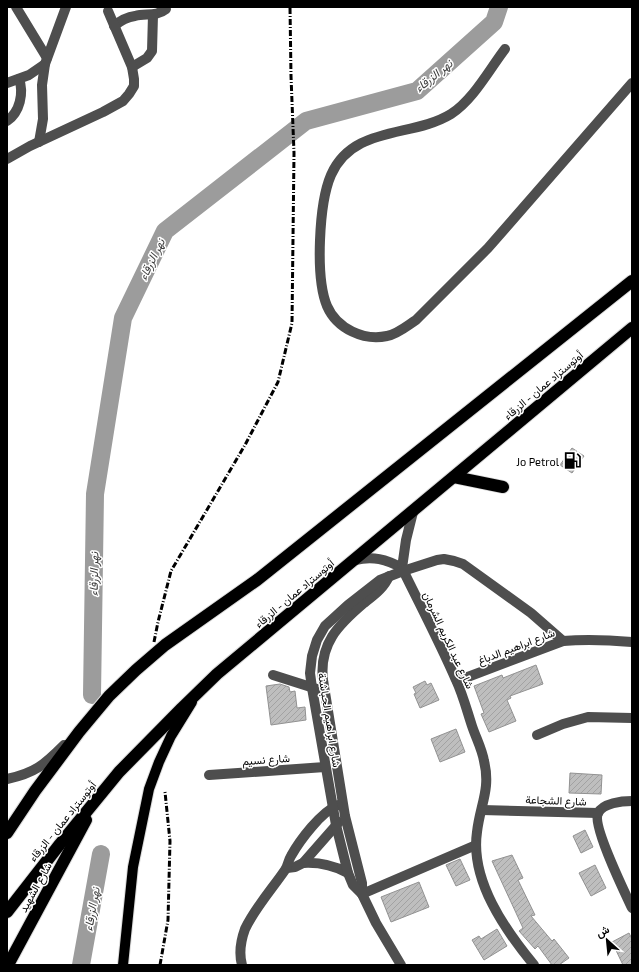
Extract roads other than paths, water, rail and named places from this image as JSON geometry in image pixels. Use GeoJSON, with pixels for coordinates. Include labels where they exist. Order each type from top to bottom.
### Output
{"type":"FeatureCollection","features":[{"type":"Feature","properties":{"kind":"highway"},"geometry":{"type":"LineString","coordinates":[[7,833],[35,791],[79,732],[109,696],[164,645],[257,580],[538,357],[632,280]]}},
{"type":"Feature","properties":{"kind":"highway","name":"أوتوستراد عمان - الزرقاء"},"geometry":{"type":"LineString","coordinates":[[7,912],[119,772],[217,674],[632,328]]}},
{"type":"Feature","properties":{"kind":"highway"},"geometry":{"type":"LineString","coordinates":[[454,477],[502,488]]}},
{"type":"Feature","properties":{"kind":"highway","name":"شارع الشهيد"},"geometry":{"type":"LineString","coordinates":[[8,965],[96,800]]}},
{"type":"Feature","properties":{"kind":"main road"},"geometry":{"type":"LineString","coordinates":[[123,965],[133,867],[149,789],[171,736],[197,693]]}},
{"type":"Feature","properties":{"kind":"street"},"geometry":{"type":"LineString","coordinates":[[16,7],[46,61]]}},
{"type":"Feature","properties":{"kind":"street"},"geometry":{"type":"LineString","coordinates":[[39,142],[43,119],[42,85],[46,61],[66,7]]}},
{"type":"Feature","properties":{"kind":"street"},"geometry":{"type":"LineString","coordinates":[[114,26],[121,21],[135,16],[153,15],[166,9]]}},
{"type":"Feature","properties":{"kind":"street"},"geometry":{"type":"LineString","coordinates":[[7,160],[39,142],[103,112],[130,94],[134,86],[132,67],[108,11]]}},
{"type":"Feature","properties":{"kind":"street"},"geometry":{"type":"LineString","coordinates":[[132,67],[147,58],[152,51],[153,15]]}},
{"type":"Feature","properties":{"kind":"street"},"geometry":{"type":"LineString","coordinates":[[505,49],[468,100],[460,108],[440,119],[368,139],[354,148],[342,159],[332,173],[326,188],[321,223],[321,262],[324,297],[331,312],[342,325],[356,334],[372,337],[388,336],[403,329],[416,320],[488,248],[632,83]]}},
{"type":"Feature","properties":{"kind":"street"},"geometry":{"type":"LineString","coordinates":[[7,83],[36,71],[46,61]]}},
{"type":"Feature","properties":{"kind":"street"},"geometry":{"type":"LineString","coordinates":[[7,121],[13,115],[20,99],[21,89],[19,79]]}},
{"type":"Feature","properties":{"kind":"street"},"geometry":{"type":"LineString","coordinates":[[355,560],[369,557],[384,559],[402,570],[406,540],[413,512]]}},
{"type":"Feature","properties":{"kind":"street","name":"شارع ابراهيم الحباشنة"},"geometry":{"type":"LineString","coordinates":[[401,965],[376,923],[362,894],[353,885],[348,873],[332,807],[310,673],[312,656],[317,640],[325,626],[376,582],[402,570],[444,559],[463,564],[531,613],[563,641]]}},
{"type":"Feature","properties":{"kind":"street","name":"شارع عبد الكريم الشرمان"},"geometry":{"type":"LineString","coordinates":[[402,570],[457,681],[484,760],[488,778],[482,810],[478,821],[476,845],[477,862],[480,873],[495,908],[510,934],[534,965]]}},
{"type":"Feature","properties":{"kind":"street","name":"شارع ابراهيم الحباشنة"},"geometry":{"type":"LineString","coordinates":[[362,894],[362,883],[345,816],[324,690],[322,661],[328,642],[333,634],[344,622],[383,588],[389,576]]}},
{"type":"Feature","properties":{"kind":"street","name":"شارع ابراهيم الدباغ"},"geometry":{"type":"LineString","coordinates":[[457,681],[563,641],[580,639],[632,642]]}},
{"type":"Feature","properties":{"kind":"street"},"geometry":{"type":"LineString","coordinates":[[273,675],[312,688],[324,690]]}},
{"type":"Feature","properties":{"kind":"street"},"geometry":{"type":"LineString","coordinates":[[537,735],[563,724],[588,717],[632,718]]}},
{"type":"Feature","properties":{"kind":"street"},"geometry":{"type":"LineString","coordinates":[[7,779],[21,776],[44,764],[79,732]]}},
{"type":"Feature","properties":{"kind":"street","name":"شارع نسيم"},"geometry":{"type":"LineString","coordinates":[[209,775],[325,767]]}},
{"type":"Feature","properties":{"kind":"street"},"geometry":{"type":"LineString","coordinates":[[598,813],[607,805],[632,801]]}},
{"type":"Feature","properties":{"kind":"street"},"geometry":{"type":"LineString","coordinates":[[242,965],[241,945],[245,930],[253,916],[287,868],[291,856],[318,819],[332,807],[343,802]]}},
{"type":"Feature","properties":{"kind":"street","name":"شارع الشجاعة"},"geometry":{"type":"LineString","coordinates":[[482,810],[598,813],[596,818],[597,825],[608,855],[632,908]]}},
{"type":"Feature","properties":{"kind":"street"},"geometry":{"type":"LineString","coordinates":[[303,863],[345,816]]}},
{"type":"Feature","properties":{"kind":"street"},"geometry":{"type":"LineString","coordinates":[[362,894],[476,845]]}},
{"type":"Feature","properties":{"kind":"street"},"geometry":{"type":"LineString","coordinates":[[287,868],[312,862],[326,864],[348,873]]}},
{"type":"Feature","properties":{"kind":"waterway","name":"نهر الزرقاء"},"geometry":{"type":"LineString","coordinates":[[92,695],[95,494],[123,318],[165,231],[306,121],[417,91],[494,22],[499,7]]}},
{"type":"Feature","properties":{"kind":"waterway","name":"نهر الزرقاء"},"geometry":{"type":"LineString","coordinates":[[81,965],[101,854]]}},
{"type":"Feature","properties":{"kind":"railway"},"geometry":{"type":"LineString","coordinates":[[154,642],[171,571],[245,445],[278,382],[292,323],[294,153],[290,7]]}},
{"type":"Feature","properties":{"kind":"railway"},"geometry":{"type":"LineString","coordinates":[[160,965],[168,920],[170,841],[165,792]]}},
{"type":"Feature","properties":{"kind":"place","name":"Jo Petrol"},"geometry":{"type":"Point","coordinates":[572,461]}}]}
